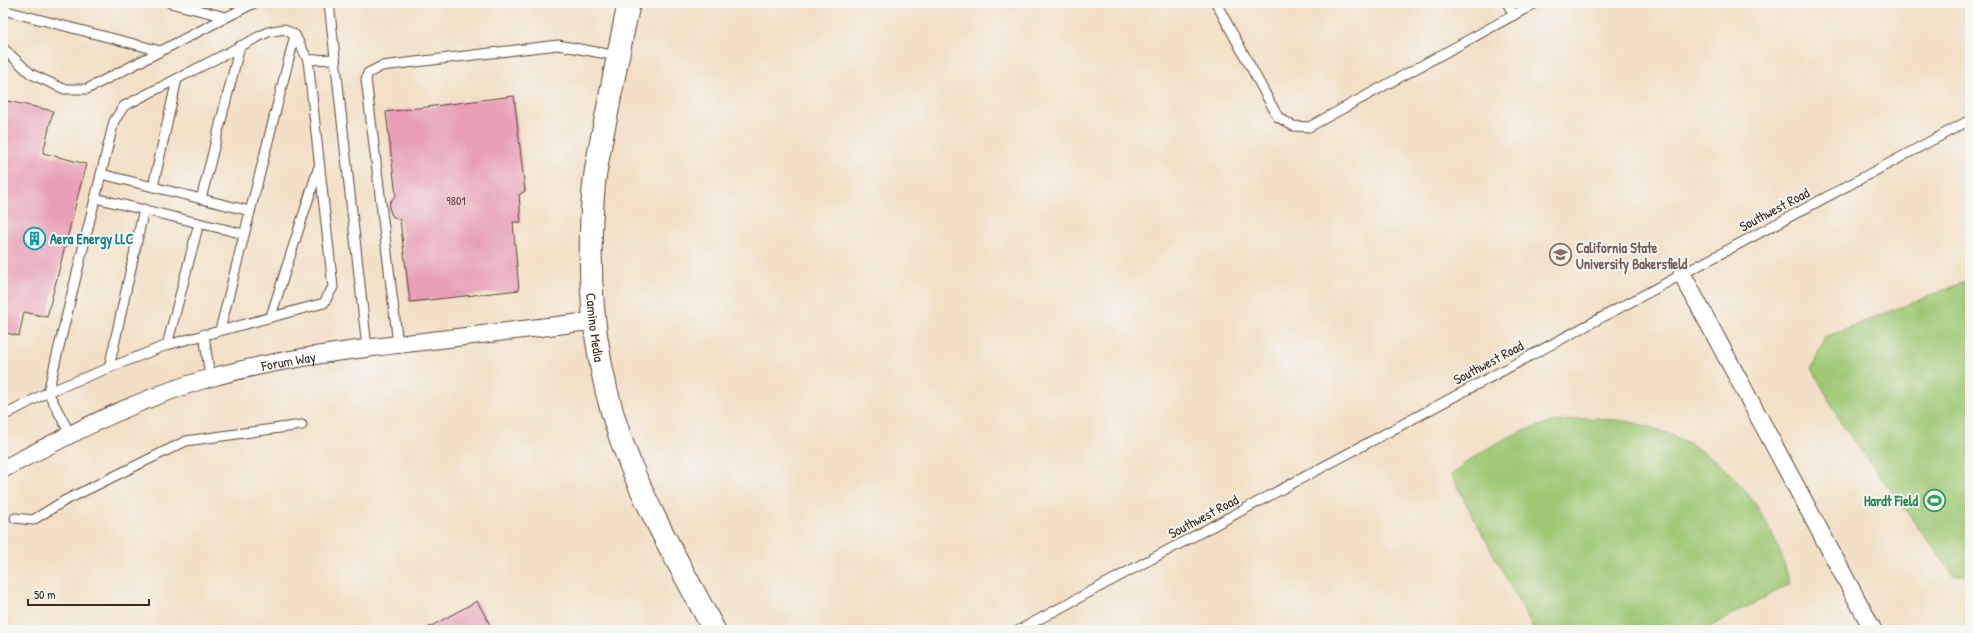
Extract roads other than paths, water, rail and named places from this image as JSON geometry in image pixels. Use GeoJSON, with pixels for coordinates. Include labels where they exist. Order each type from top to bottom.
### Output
{"type":"FeatureCollection","features":[{"type":"Feature","properties":{"kind":"street","name":"Camino Media"},"geometry":{"type":"LineString","coordinates":[[629,3],[594,183],[590,232],[590,271],[594,321],[602,370],[614,417],[630,464],[646,500],[714,630]]}},
{"type":"Feature","properties":{"kind":"street"},"geometry":{"type":"LineString","coordinates":[[1682,274],[1873,630]]}},
{"type":"Feature","properties":{"kind":"street","name":"Forum Way"},"geometry":{"type":"LineString","coordinates":[[3,469],[70,434],[152,398],[210,378],[260,365],[301,357],[367,348],[594,321]]}},
{"type":"Feature","properties":{"kind":"lane"},"geometry":{"type":"LineString","coordinates":[[170,3],[226,17]]}},
{"type":"Feature","properties":{"kind":"lane"},"geometry":{"type":"LineString","coordinates":[[3,48],[31,74],[64,90],[87,89],[254,3]]}},
{"type":"Feature","properties":{"kind":"lane"},"geometry":{"type":"LineString","coordinates":[[328,3],[367,348]]}},
{"type":"Feature","properties":{"kind":"lane"},"geometry":{"type":"LineString","coordinates":[[1216,3],[1278,116],[1293,126],[1309,127],[1536,3]]}},
{"type":"Feature","properties":{"kind":"lane"},"geometry":{"type":"LineString","coordinates":[[1507,3],[1514,15]]}},
{"type":"Feature","properties":{"kind":"lane"},"geometry":{"type":"LineString","coordinates":[[3,10],[161,51]]}},
{"type":"Feature","properties":{"kind":"lane"},"geometry":{"type":"LineString","coordinates":[[3,416],[48,392],[167,344],[324,303],[333,287],[308,60],[295,35],[284,28],[268,32],[124,106],[114,121],[48,392],[70,434]]}},
{"type":"Feature","properties":{"kind":"lane"},"geometry":{"type":"LineString","coordinates":[[220,330],[295,35]]}},
{"type":"Feature","properties":{"kind":"lane"},"geometry":{"type":"LineString","coordinates":[[398,344],[367,87],[368,73],[382,66],[558,45],[618,56]]}},
{"type":"Feature","properties":{"kind":"lane"},"geometry":{"type":"LineString","coordinates":[[202,199],[240,46]]}},
{"type":"Feature","properties":{"kind":"lane"},"geometry":{"type":"LineString","coordinates":[[308,60],[335,59]]}},
{"type":"Feature","properties":{"kind":"lane"},"geometry":{"type":"LineString","coordinates":[[153,187],[177,79]]}},
{"type":"Feature","properties":{"kind":"lane","name":"Southwest Road"},"geometry":{"type":"LineString","coordinates":[[1019,630],[1970,120]]}},
{"type":"Feature","properties":{"kind":"lane"},"geometry":{"type":"LineString","coordinates":[[271,316],[319,166]]}},
{"type":"Feature","properties":{"kind":"lane"},"geometry":{"type":"LineString","coordinates":[[101,174],[250,211]]}},
{"type":"Feature","properties":{"kind":"lane"},"geometry":{"type":"LineString","coordinates":[[95,198],[244,234]]}},
{"type":"Feature","properties":{"kind":"lane"},"geometry":{"type":"LineString","coordinates":[[109,368],[144,209]]}},
{"type":"Feature","properties":{"kind":"lane"},"geometry":{"type":"LineString","coordinates":[[167,344],[199,223]]}},
{"type":"Feature","properties":{"kind":"lane"},"geometry":{"type":"LineString","coordinates":[[204,334],[210,378]]}},
{"type":"Feature","properties":{"kind":"lane"},"geometry":{"type":"LineString","coordinates":[[15,518],[33,520],[64,501],[186,441],[302,425]]}},
{"type":"Feature","properties":{"kind":"place","name":"Aera Energy LLC"},"geometry":{"type":"Point","coordinates":[35,238]}},
{"type":"Feature","properties":{"kind":"place","name":"California State University Bakersfield"},"geometry":{"type":"Point","coordinates":[1560,255]}},
{"type":"Feature","properties":{"kind":"place","name":"Hardt Field"},"geometry":{"type":"Point","coordinates":[1934,500]}}]}
